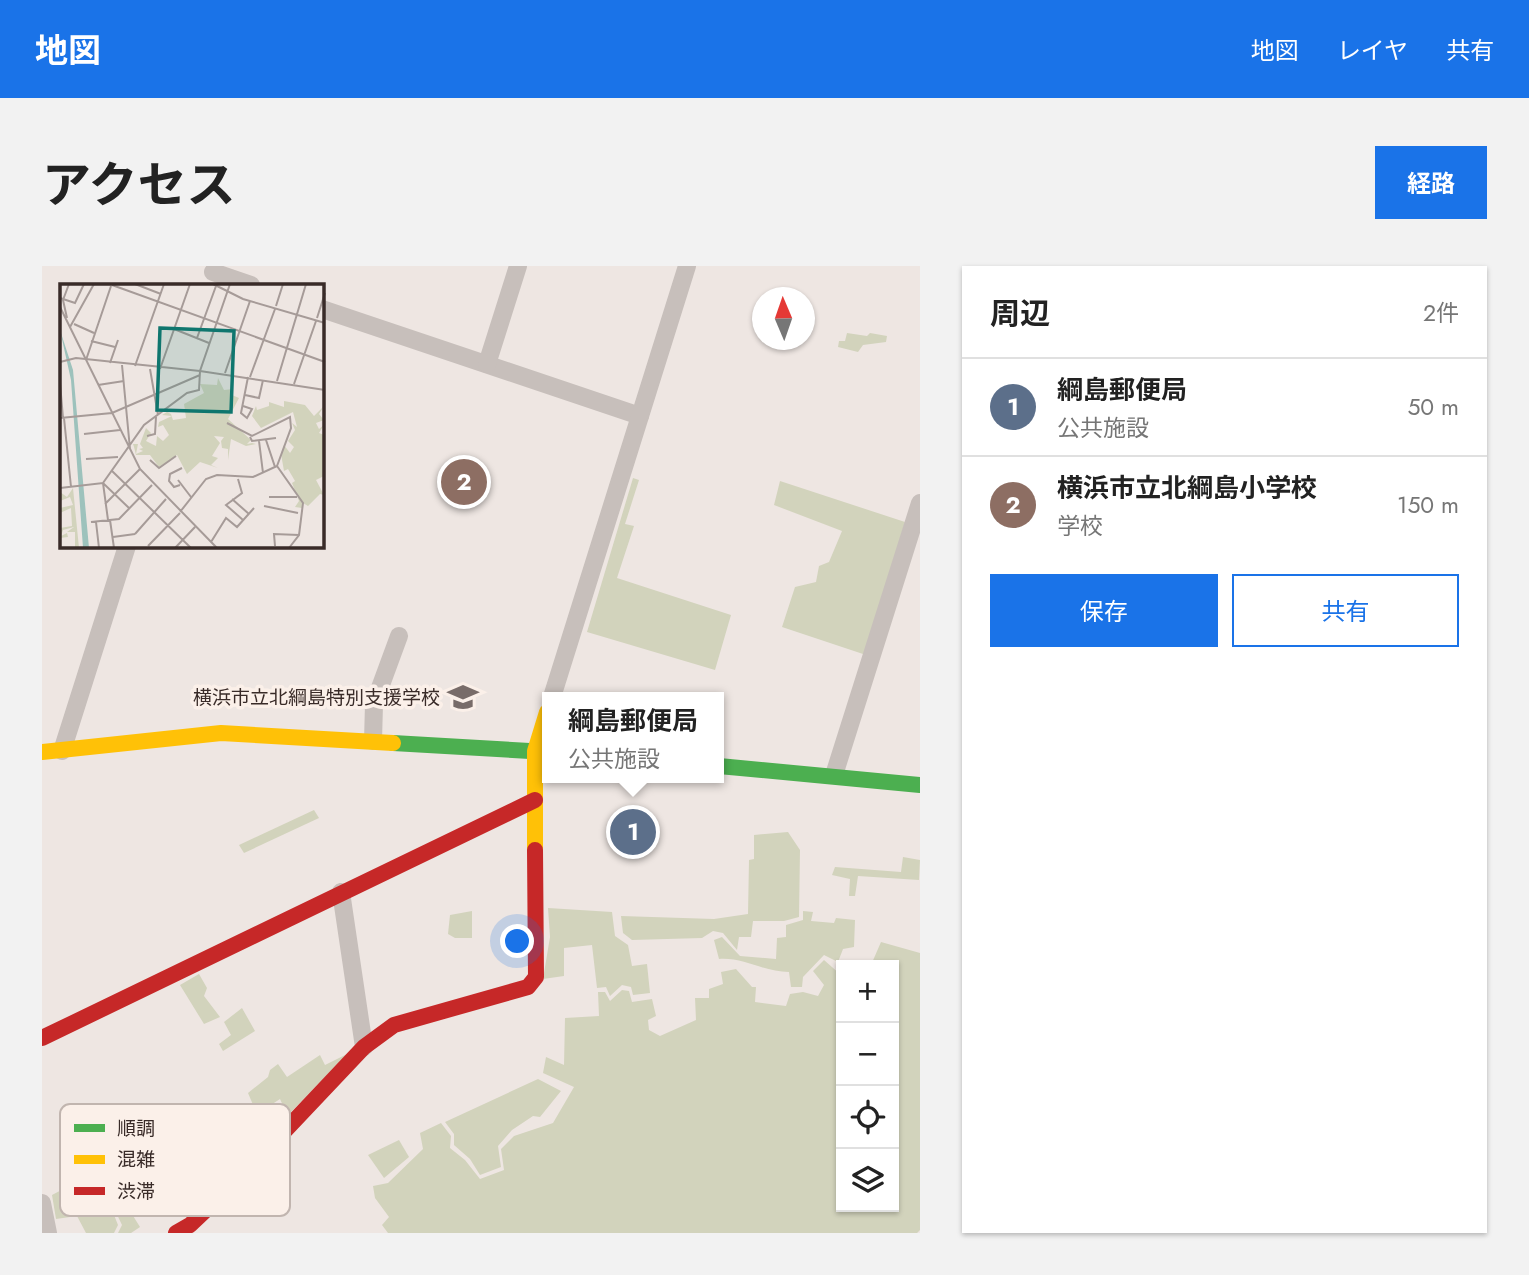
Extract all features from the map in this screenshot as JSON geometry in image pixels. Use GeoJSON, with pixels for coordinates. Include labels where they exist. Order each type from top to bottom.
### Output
{"type":"FeatureCollection","features":[{"type":"Feature","properties":{"kind":"street"},"geometry":{"type":"LineString","coordinates":[[486,364],[518,266]]}},
{"type":"Feature","properties":{"kind":"street"},"geometry":{"type":"LineString","coordinates":[[554,692],[687,266]]}},
{"type":"Feature","properties":{"kind":"street"},"geometry":{"type":"LineString","coordinates":[[212,275],[247,284]]}},
{"type":"Feature","properties":{"kind":"street"},"geometry":{"type":"LineString","coordinates":[[324,310],[640,416]]}},
{"type":"Feature","properties":{"kind":"street"},"geometry":{"type":"LineString","coordinates":[[834,775],[920,503]]}},
{"type":"Feature","properties":{"kind":"street"},"geometry":{"type":"LineString","coordinates":[[62,751],[126,548]]}},
{"type":"Feature","properties":{"kind":"street"},"geometry":{"type":"LineString","coordinates":[[373,741],[374,704],[399,636]]}},
{"type":"Feature","properties":{"kind":"street"},"geometry":{"type":"LineString","coordinates":[[42,752],[221,733],[541,752],[535,800],[536,977],[528,987],[394,1026],[364,1047],[290,1125]]}},
{"type":"Feature","properties":{"kind":"street"},"geometry":{"type":"LineString","coordinates":[[724,766],[920,785]]}},
{"type":"Feature","properties":{"kind":"street"},"geometry":{"type":"LineString","coordinates":[[42,1038],[535,800]]}},
{"type":"Feature","properties":{"kind":"street"},"geometry":{"type":"LineString","coordinates":[[341,892],[364,1047]]}},
{"type":"Feature","properties":{"kind":"street"},"geometry":{"type":"LineString","coordinates":[[42,1203],[48,1233]]}},
{"type":"Feature","properties":{"kind":"street"},"geometry":{"type":"LineString","coordinates":[[176,1233],[200,1216]]}},
{"type":"Feature","properties":{"kind":"green space"},"geometry":{"type":"Polygon","coordinates":[[[847,333],[887,336],[886,342],[863,345],[858,352],[838,347],[839,341],[845,341],[847,333]]]}},
{"type":"Feature","properties":{"kind":"green space"},"geometry":{"type":"Polygon","coordinates":[[[633,478],[639,480],[625,524],[634,526],[617,578],[731,615],[715,670],[587,632],[633,478]]]}},
{"type":"Feature","properties":{"kind":"green space"},"geometry":{"type":"Polygon","coordinates":[[[780,481],[905,522],[866,655],[782,627],[795,587],[816,582],[819,566],[829,562],[842,531],[774,505],[780,481]]]}},
{"type":"Feature","properties":{"kind":"green space"},"geometry":{"type":"Polygon","coordinates":[[[314,810],[319,818],[244,853],[239,845],[314,810]]]}},
{"type":"Feature","properties":{"kind":"green space"},"geometry":{"type":"Polygon","coordinates":[[[788,832],[800,850],[799,917],[784,921],[753,921],[751,937],[739,937],[737,950],[723,933],[713,931],[702,938],[632,940],[623,933],[621,916],[714,919],[748,914],[749,860],[754,859],[754,835],[788,832]]]}},
{"type":"Feature","properties":{"kind":"green space"},"geometry":{"type":"Polygon","coordinates":[[[903,857],[920,860],[919,880],[858,876],[855,896],[849,896],[850,879],[832,875],[835,867],[901,872],[903,857]]]}},
{"type":"Feature","properties":{"kind":"green space"},"geometry":{"type":"Polygon","coordinates":[[[548,908],[612,912],[615,936],[628,945],[632,966],[647,964],[650,993],[633,995],[631,987],[622,985],[610,996],[606,987],[597,988],[592,945],[564,948],[564,976],[543,979],[550,937],[548,908]]]}},
{"type":"Feature","properties":{"kind":"green space"},"geometry":{"type":"Polygon","coordinates":[[[472,911],[472,938],[455,938],[448,934],[450,915],[472,911]]]}},
{"type":"Feature","properties":{"kind":"green space"},"geometry":{"type":"Polygon","coordinates":[[[803,911],[813,912],[811,921],[834,923],[836,918],[855,920],[854,947],[843,949],[836,961],[824,955],[803,977],[802,987],[791,987],[789,972],[737,960],[719,959],[714,940],[722,937],[740,956],[776,959],[777,938],[786,937],[786,925],[803,920],[803,911]]]}},
{"type":"Feature","properties":{"kind":"green space"},"geometry":{"type":"Polygon","coordinates":[[[881,942],[920,953],[920,1230],[917,1233],[388,1233],[382,1225],[389,1217],[375,1198],[373,1186],[388,1183],[423,1149],[420,1133],[441,1123],[451,1136],[450,1148],[465,1160],[480,1179],[504,1170],[501,1149],[514,1136],[553,1123],[574,1087],[543,1073],[546,1057],[564,1065],[565,1018],[599,1016],[598,992],[605,992],[610,1001],[622,990],[629,991],[632,1002],[652,999],[656,1016],[648,1020],[649,1030],[660,1036],[696,1020],[695,998],[709,998],[709,989],[723,984],[721,972],[736,969],[752,987],[756,987],[755,1002],[786,1006],[790,994],[803,992],[818,996],[824,985],[813,971],[824,960],[836,971],[836,1212],[899,1212],[899,960],[873,960],[881,942]]]}},
{"type":"Feature","properties":{"kind":"green space"},"geometry":{"type":"Polygon","coordinates":[[[199,974],[207,988],[204,996],[220,1017],[204,1024],[180,985],[199,974]]]}},
{"type":"Feature","properties":{"kind":"green space"},"geometry":{"type":"Polygon","coordinates":[[[242,1008],[255,1031],[223,1051],[219,1044],[231,1035],[224,1022],[242,1008]]]}},
{"type":"Feature","properties":{"kind":"green space"},"geometry":{"type":"Polygon","coordinates":[[[347,1054],[291,1112],[290,1104],[282,1104],[280,1099],[272,1104],[253,1104],[248,1093],[268,1077],[270,1070],[278,1064],[287,1077],[320,1055],[325,1065],[347,1054]]]}},
{"type":"Feature","properties":{"kind":"green space"},"geometry":{"type":"Polygon","coordinates":[[[538,1079],[561,1091],[540,1117],[533,1116],[512,1130],[498,1146],[501,1167],[480,1175],[470,1159],[454,1145],[454,1134],[445,1122],[538,1079]]]}},
{"type":"Feature","properties":{"kind":"green space"},"geometry":{"type":"Polygon","coordinates":[[[399,1140],[409,1157],[384,1178],[368,1155],[399,1140]]]}},
{"type":"Feature","properties":{"kind":"green space"},"geometry":{"type":"Polygon","coordinates":[[[60,1191],[60,1216],[77,1216],[56,1219],[52,1195],[60,1191]]]}},
{"type":"Feature","properties":{"kind":"green space"},"geometry":{"type":"Polygon","coordinates":[[[77,1216],[114,1216],[118,1225],[114,1233],[86,1233],[77,1216]]]}},
{"type":"Feature","properties":{"kind":"green space"},"geometry":{"type":"Polygon","coordinates":[[[118,1216],[133,1216],[140,1227],[131,1233],[118,1233],[122,1225],[118,1216]]]}},
{"type":"Feature","properties":{"kind":"traffic: fast"},"geometry":{"type":"LineString","coordinates":[[393,743],[542,752]]}},
{"type":"Feature","properties":{"kind":"traffic: fast"},"geometry":{"type":"LineString","coordinates":[[724,766],[920,785]]}},
{"type":"Feature","properties":{"kind":"traffic: slow"},"geometry":{"type":"LineString","coordinates":[[535,850],[535,751],[542,728]]}},
{"type":"Feature","properties":{"kind":"traffic: slow"},"geometry":{"type":"LineString","coordinates":[[42,752],[221,733],[393,743]]}},
{"type":"Feature","properties":{"kind":"traffic: jam"},"geometry":{"type":"LineString","coordinates":[[42,1038],[535,800]]}},
{"type":"Feature","properties":{"kind":"traffic: jam"},"geometry":{"type":"LineString","coordinates":[[290,1125],[364,1047],[394,1025],[528,987],[536,977],[535,850]]}},
{"type":"Feature","properties":{"kind":"traffic: jam"},"geometry":{"type":"LineString","coordinates":[[176,1233],[200,1216]]}},
{"type":"Feature","properties":{"kind":"place","name":"横浜市立北綱島小学校"},"geometry":{"type":"Point","coordinates":[464,482]}},
{"type":"Feature","properties":{"kind":"place","name":"横浜市立北綱島特別支援学校"},"geometry":{"type":"Point","coordinates":[463,697]}},
{"type":"Feature","properties":{"kind":"place","name":"綱島郵便局"},"geometry":{"type":"Point","coordinates":[633,832]}}]}
